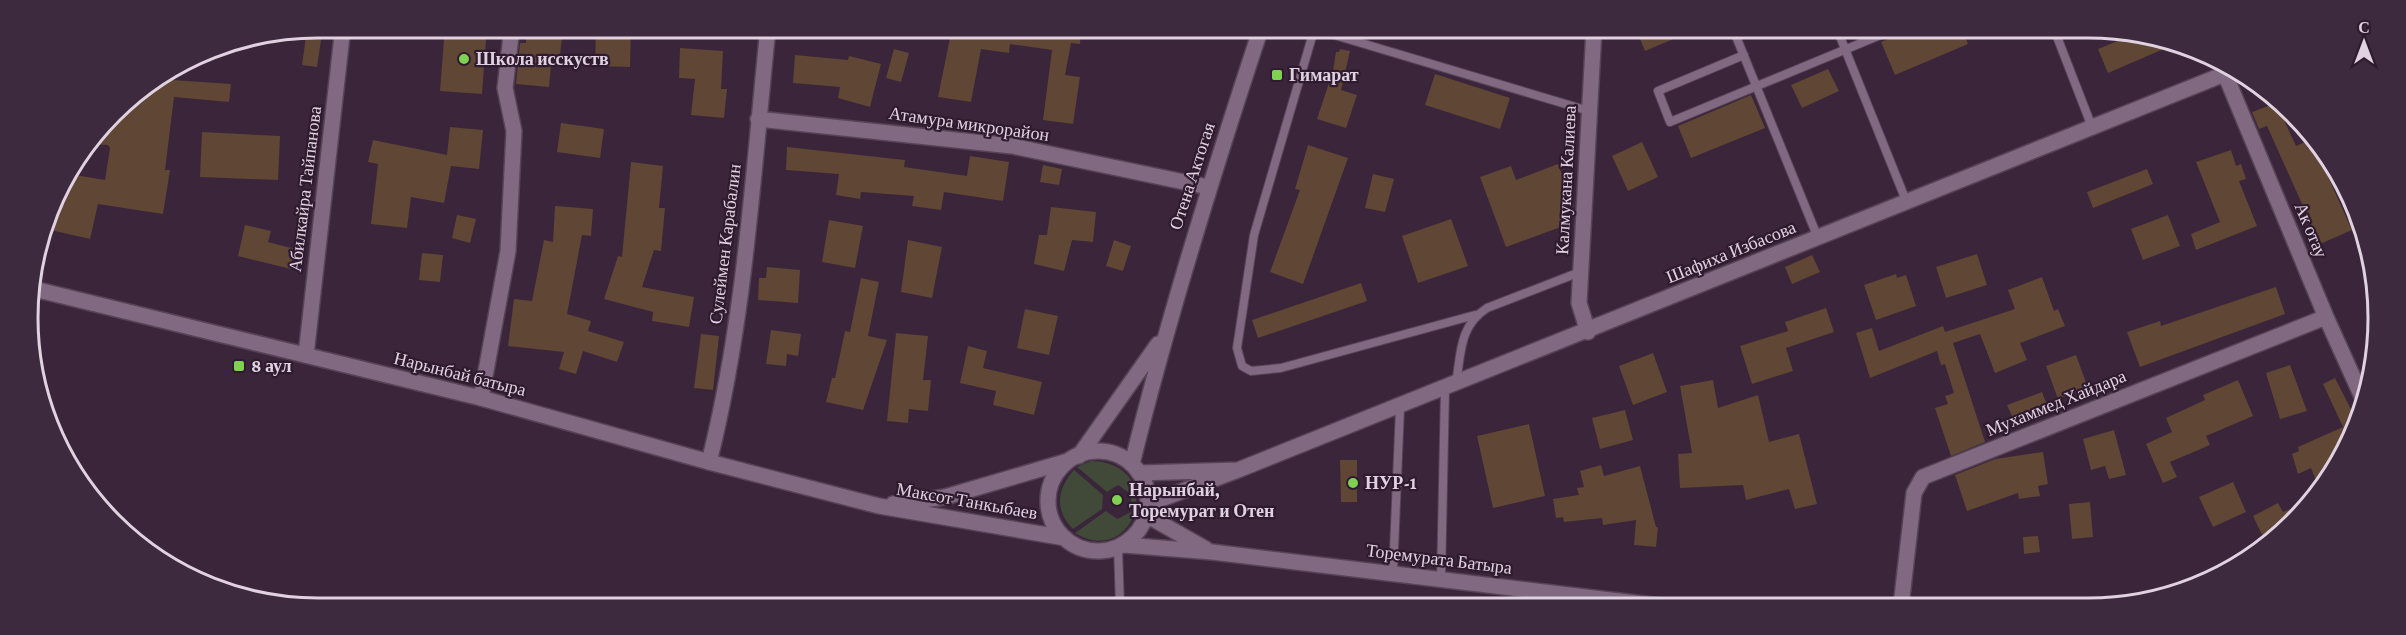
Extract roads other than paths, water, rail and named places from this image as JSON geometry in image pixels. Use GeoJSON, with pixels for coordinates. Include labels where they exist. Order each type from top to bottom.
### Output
{"type":"FeatureCollection","features":[{"type":"Feature","properties":{"kind":"street","name":"Абилкайра Тайпанова"},"geometry":{"type":"LineString","coordinates":[[306,356],[342,38]]}},
{"type":"Feature","properties":{"kind":"street"},"geometry":{"type":"LineString","coordinates":[[481,398],[508,251],[514,131],[505,88],[511,38]]}},
{"type":"Feature","properties":{"kind":"street","name":"Сулеймен Карабалин"},"geometry":{"type":"LineString","coordinates":[[709,462],[727,388],[743,274],[767,38]]}},
{"type":"Feature","properties":{"kind":"street","name":"Отена Актогая"},"geometry":{"type":"LineString","coordinates":[[1135,468],[1164,336],[1208,187],[1258,38]]}},
{"type":"Feature","properties":{"kind":"street","name":"Калмукана Калиева"},"geometry":{"type":"LineString","coordinates":[[1588,332],[1579,303],[1593,38]]}},
{"type":"Feature","properties":{"kind":"street","name":"Шафиха Избасова"},"geometry":{"type":"LineString","coordinates":[[1147,510],[1238,471],[1400,408],[2225,73]]}},
{"type":"Feature","properties":{"kind":"street","name":"Ак отау"},"geometry":{"type":"LineString","coordinates":[[2234,79],[2326,317],[2359,390]]}},
{"type":"Feature","properties":{"kind":"street","name":"Атамура микрорайон"},"geometry":{"type":"LineString","coordinates":[[758,119],[1012,146],[1208,187]]}},
{"type":"Feature","properties":{"kind":"street","name":"Нарынбай батыра"},"geometry":{"type":"LineString","coordinates":[[39,290],[481,398],[709,462],[879,506]]}},
{"type":"Feature","properties":{"kind":"street","name":"Мухаммед Хайдара"},"geometry":{"type":"LineString","coordinates":[[1902,598],[1914,493],[1923,477],[2326,317]]}},
{"type":"Feature","properties":{"kind":"street","name":"Отена Актогая"},"geometry":{"type":"LineString","coordinates":[[1075,458],[1164,336]]}},
{"type":"Feature","properties":{"kind":"street"},"geometry":{"type":"LineString","coordinates":[[1135,468],[1148,493],[1147,510],[1136,534],[1121,546],[1102,551],[1085,549],[1065,538],[1053,520],[1049,499],[1055,477],[1075,458],[1090,453],[1112,454],[1135,468],[1238,471]]}},
{"type":"Feature","properties":{"kind":"street","name":"Максот Танкыбаев"},"geometry":{"type":"LineString","coordinates":[[879,506],[945,497],[1075,458]]}},
{"type":"Feature","properties":{"kind":"street","name":"Максот Танкыбаев"},"geometry":{"type":"LineString","coordinates":[[879,506],[1065,538]]}},
{"type":"Feature","properties":{"kind":"street"},"geometry":{"type":"LineString","coordinates":[[1147,510],[1212,552]]}},
{"type":"Feature","properties":{"kind":"street","name":"Торемурата Батыра"},"geometry":{"type":"LineString","coordinates":[[1121,546],[1212,552],[1596,598]]}},
{"type":"Feature","properties":{"kind":"lane"},"geometry":{"type":"LineString","coordinates":[[1309,38],[1254,235],[1237,348],[1242,366],[1251,370],[1281,368],[1475,315],[1519,295],[1581,272]]}},
{"type":"Feature","properties":{"kind":"lane"},"geometry":{"type":"LineString","coordinates":[[1342,38],[1589,111]]}},
{"type":"Feature","properties":{"kind":"lane"},"geometry":{"type":"LineString","coordinates":[[1737,38],[1818,237]]}},
{"type":"Feature","properties":{"kind":"lane"},"geometry":{"type":"LineString","coordinates":[[1841,38],[1907,203]]}},
{"type":"Feature","properties":{"kind":"lane"},"geometry":{"type":"LineString","coordinates":[[1744,55],[1658,90],[1670,122],[1874,38]]}},
{"type":"Feature","properties":{"kind":"lane"},"geometry":{"type":"LineString","coordinates":[[2057,38],[2092,127]]}},
{"type":"Feature","properties":{"kind":"lane"},"geometry":{"type":"LineString","coordinates":[[1441,579],[1450,387],[1468,323],[1475,315]]}},
{"type":"Feature","properties":{"kind":"lane"},"geometry":{"type":"LineString","coordinates":[[1393,573],[1400,408]]}},
{"type":"Feature","properties":{"kind":"lane"},"geometry":{"type":"LineString","coordinates":[[1120,598],[1121,546]]}},
{"type":"Feature","properties":{"kind":"place","name":"Школа исскуств"},"geometry":{"type":"Point","coordinates":[464,59]}},
{"type":"Feature","properties":{"kind":"place","name":"Гимарат"},"geometry":{"type":"Point","coordinates":[1277,75]}},
{"type":"Feature","properties":{"kind":"place","name":"8 аул"},"geometry":{"type":"Point","coordinates":[239,366]}},
{"type":"Feature","properties":{"kind":"place","name":"НУР-1"},"geometry":{"type":"Point","coordinates":[1353,483]}},
{"type":"Feature","properties":{"kind":"place","name":"Нарынбай, Торемурат и Отен"},"geometry":{"type":"Point","coordinates":[1117,500]}}]}
